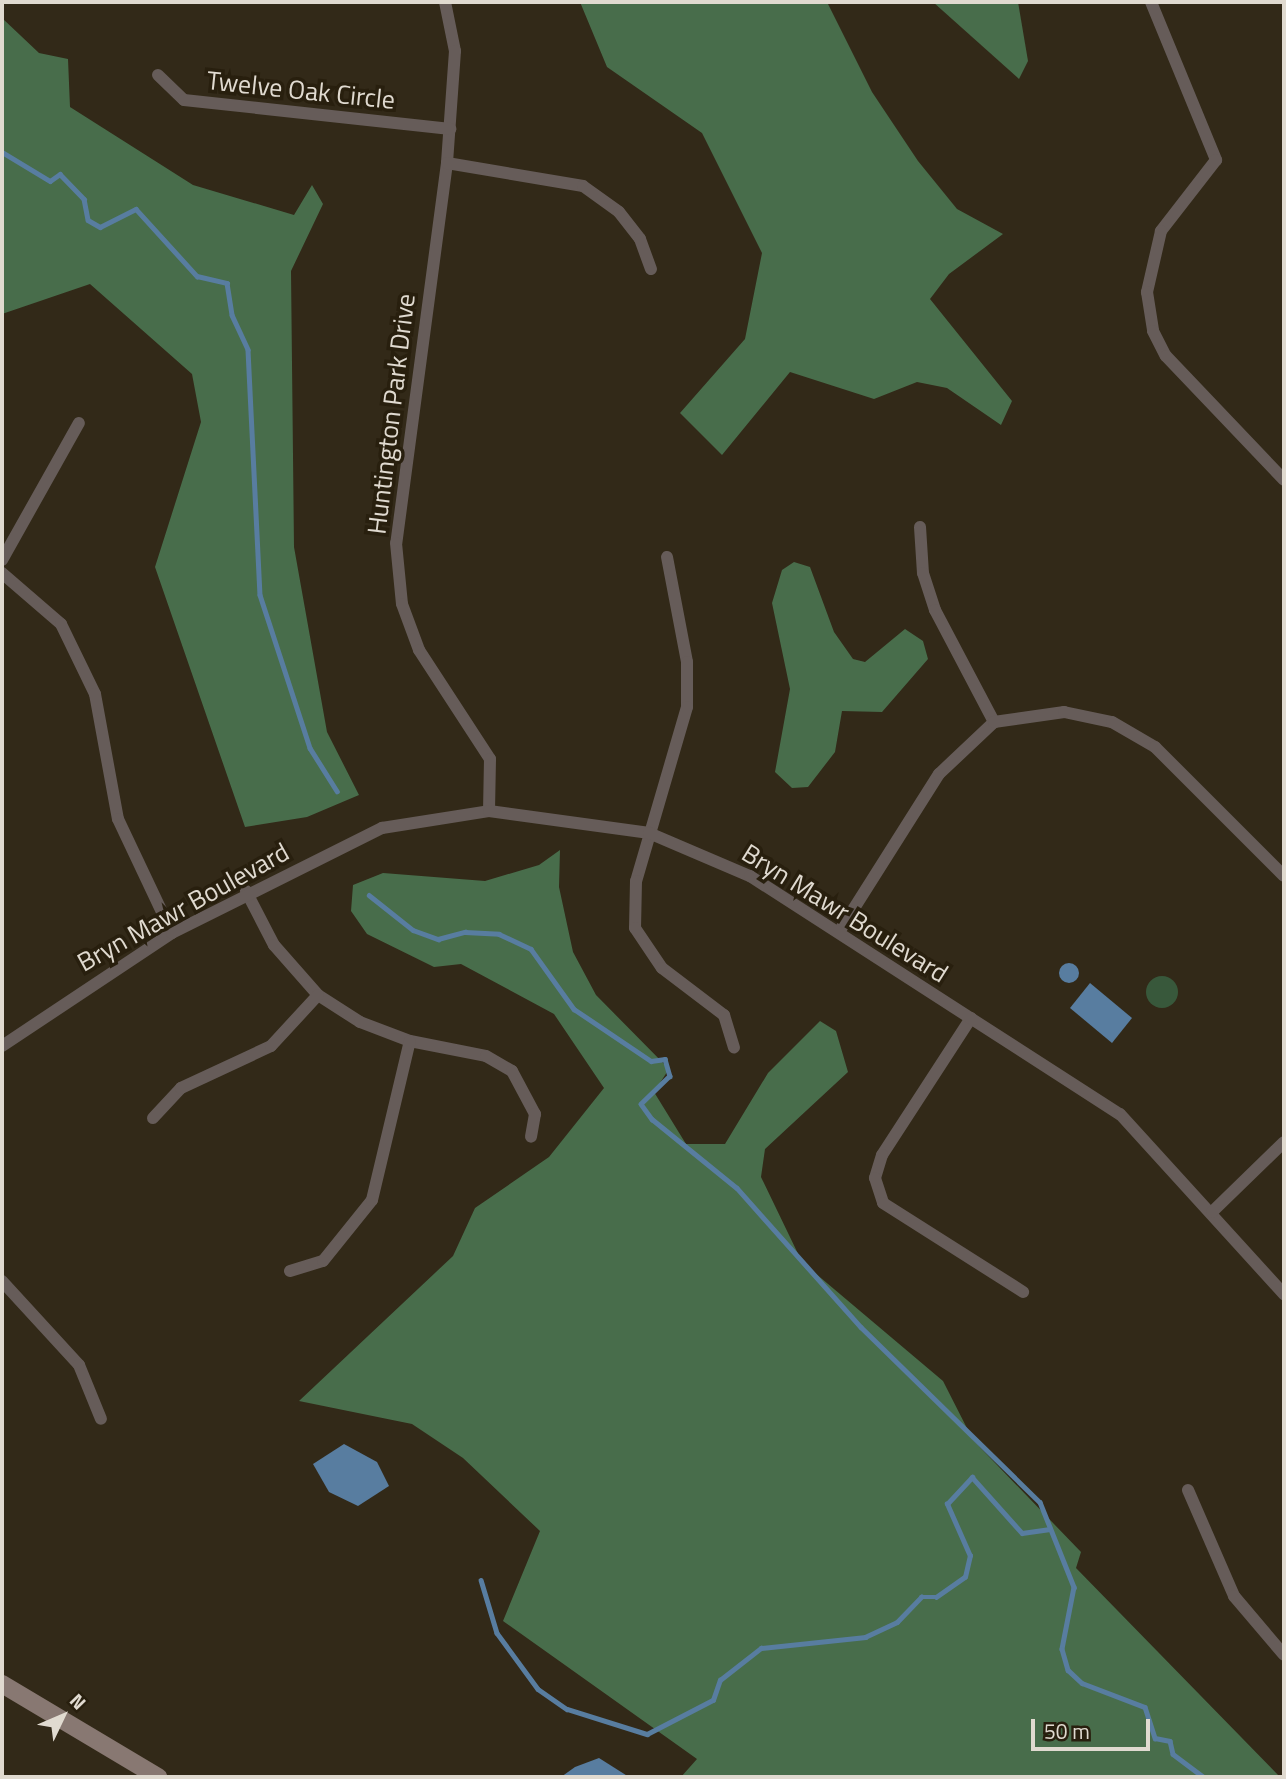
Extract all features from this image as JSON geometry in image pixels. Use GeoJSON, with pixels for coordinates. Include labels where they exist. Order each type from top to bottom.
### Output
{"type":"FeatureCollection","features":[{"type":"Feature","properties":{"kind":"street","name":"Huntington Park Drive"},"geometry":{"type":"LineString","coordinates":[[445,2],[455,51],[450,130],[396,543],[402,604],[419,650],[489,759],[489,811]]}},
{"type":"Feature","properties":{"kind":"street"},"geometry":{"type":"LineString","coordinates":[[1151,2],[1216,160],[1161,232],[1147,292],[1153,331],[1166,356],[1284,480]]}},
{"type":"Feature","properties":{"kind":"street","name":"Twelve Oak Circle"},"geometry":{"type":"LineString","coordinates":[[158,75],[184,100],[450,130]]}},
{"type":"Feature","properties":{"kind":"street"},"geometry":{"type":"LineString","coordinates":[[447,163],[583,186],[619,212],[640,239],[651,269]]}},
{"type":"Feature","properties":{"kind":"street"},"geometry":{"type":"LineString","coordinates":[[2,560],[79,423]]}},
{"type":"Feature","properties":{"kind":"street"},"geometry":{"type":"LineString","coordinates":[[920,527],[923,573],[935,610],[994,722]]}},
{"type":"Feature","properties":{"kind":"street"},"geometry":{"type":"LineString","coordinates":[[667,557],[687,662],[687,707],[636,881],[635,928],[662,968],[724,1015],[734,1048]]}},
{"type":"Feature","properties":{"kind":"street"},"geometry":{"type":"LineString","coordinates":[[2,573],[61,624],[95,694],[118,819],[172,933]]}},
{"type":"Feature","properties":{"kind":"street"},"geometry":{"type":"LineString","coordinates":[[839,932],[939,774],[994,722],[1064,712],[1112,722],[1155,747],[1284,876]]}},
{"type":"Feature","properties":{"kind":"street","name":"Bryn Mawr Boulevard"},"geometry":{"type":"LineString","coordinates":[[2,1045],[172,933],[246,891],[382,828],[489,811],[649,833],[750,876],[1120,1115],[1212,1212],[1284,1294]]}},
{"type":"Feature","properties":{"kind":"street"},"geometry":{"type":"LineString","coordinates":[[246,891],[274,945],[318,995],[360,1022],[410,1041],[486,1056],[512,1071],[532,1105],[531,1137]]}},
{"type":"Feature","properties":{"kind":"street"},"geometry":{"type":"LineString","coordinates":[[153,1118],[181,1088],[271,1046],[318,995]]}},
{"type":"Feature","properties":{"kind":"street"},"geometry":{"type":"LineString","coordinates":[[971,1018],[881,1155],[875,1178],[883,1203],[1023,1292]]}},
{"type":"Feature","properties":{"kind":"street"},"geometry":{"type":"LineString","coordinates":[[290,1271],[323,1261],[372,1200],[410,1041]]}},
{"type":"Feature","properties":{"kind":"street"},"geometry":{"type":"LineString","coordinates":[[1212,1212],[1284,1142]]}},
{"type":"Feature","properties":{"kind":"street"},"geometry":{"type":"LineString","coordinates":[[2,1281],[79,1365],[101,1419]]}},
{"type":"Feature","properties":{"kind":"street"},"geometry":{"type":"LineString","coordinates":[[1188,1490],[1234,1596],[1284,1655]]}},
{"type":"Feature","properties":{"kind":"street"},"geometry":{"type":"LineString","coordinates":[[2,1684],[158,1777]]}},
{"type":"Feature","properties":{"kind":"green space"},"geometry":{"type":"Polygon","coordinates":[[[580,2],[827,2],[872,92],[918,161],[957,209],[1003,234],[949,274],[930,299],[1012,401],[1001,425],[947,388],[917,382],[874,399],[790,372],[722,455],[680,413],[745,339],[762,253],[702,133],[607,67],[580,2]]]}},
{"type":"Feature","properties":{"kind":"green space"},"geometry":{"type":"Polygon","coordinates":[[[933,2],[1018,2],[1028,61],[1019,79],[933,2]]]}},
{"type":"Feature","properties":{"kind":"green space"},"geometry":{"type":"Polygon","coordinates":[[[2,18],[39,53],[68,59],[70,107],[193,185],[294,215],[312,185],[323,204],[291,271],[294,547],[327,732],[359,795],[307,817],[245,827],[155,567],[201,422],[192,374],[90,284],[2,314],[2,18]]]}},
{"type":"Feature","properties":{"kind":"green space"},"geometry":{"type":"Polygon","coordinates":[[[794,562],[810,567],[834,632],[853,659],[865,662],[905,629],[923,641],[928,659],[882,712],[842,711],[835,752],[808,787],[792,788],[775,772],[790,689],[772,603],[782,570],[794,562]]]}},
{"type":"Feature","properties":{"kind":"green space"},"geometry":{"type":"Polygon","coordinates":[[[560,850],[559,887],[573,952],[596,995],[669,1069],[654,1092],[686,1144],[725,1144],[768,1073],[820,1021],[836,1031],[848,1072],[765,1149],[761,1177],[802,1262],[943,1381],[973,1440],[1081,1552],[1076,1568],[1280,1777],[681,1777],[697,1759],[503,1621],[540,1531],[463,1458],[412,1424],[299,1401],[453,1256],[475,1208],[549,1157],[604,1088],[554,1014],[461,964],[434,967],[367,934],[351,911],[353,885],[383,873],[485,881],[539,865],[560,850]]]}},
{"type":"Feature","properties":{"kind":"green space"},"geometry":{"type":"Polygon","coordinates":[[[1162,976],[1173,981],[1178,992],[1173,1003],[1162,1008],[1151,1003],[1146,992],[1151,981],[1162,976]]]}},
{"type":"Feature","properties":{"kind":"water"},"geometry":{"type":"Polygon","coordinates":[[[1069,963],[1076,966],[1079,973],[1076,980],[1069,983],[1062,980],[1059,973],[1062,966],[1069,963]]]}},
{"type":"Feature","properties":{"kind":"water"},"geometry":{"type":"Polygon","coordinates":[[[1090,983],[1132,1018],[1112,1043],[1070,1008],[1090,983]]]}},
{"type":"Feature","properties":{"kind":"water"},"geometry":{"type":"Polygon","coordinates":[[[344,1444],[377,1462],[389,1486],[358,1506],[329,1492],[313,1464],[344,1444]]]}},
{"type":"Feature","properties":{"kind":"water"},"geometry":{"type":"Polygon","coordinates":[[[599,1758],[629,1777],[561,1777],[575,1767],[599,1758]]]}},
{"type":"Feature","properties":{"kind":"waterway"},"geometry":{"type":"LineString","coordinates":[[2,152],[50,181],[60,174],[84,199],[88,220],[100,227],[136,209],[197,276],[227,283],[232,315],[248,350],[260,595],[310,748],[337,791]]}},
{"type":"Feature","properties":{"kind":"waterway"},"geometry":{"type":"LineString","coordinates":[[369,895],[413,930],[438,939],[465,932],[499,934],[531,949],[574,1009],[651,1061],[665,1059],[670,1076],[641,1104],[652,1119],[737,1188],[861,1327],[1040,1502],[1074,1587],[1062,1649],[1068,1670],[1082,1683],[1145,1707],[1155,1738],[1170,1741],[1173,1754],[1203,1777]]}},
{"type":"Feature","properties":{"kind":"waterway"},"geometry":{"type":"LineString","coordinates":[[481,1580],[497,1633],[538,1689],[567,1709],[647,1734],[713,1700],[720,1680],[761,1648],[865,1637],[897,1622],[921,1597],[936,1597],[965,1577],[970,1556],[947,1504],[972,1477],[1022,1533],[1050,1529]]}}]}
